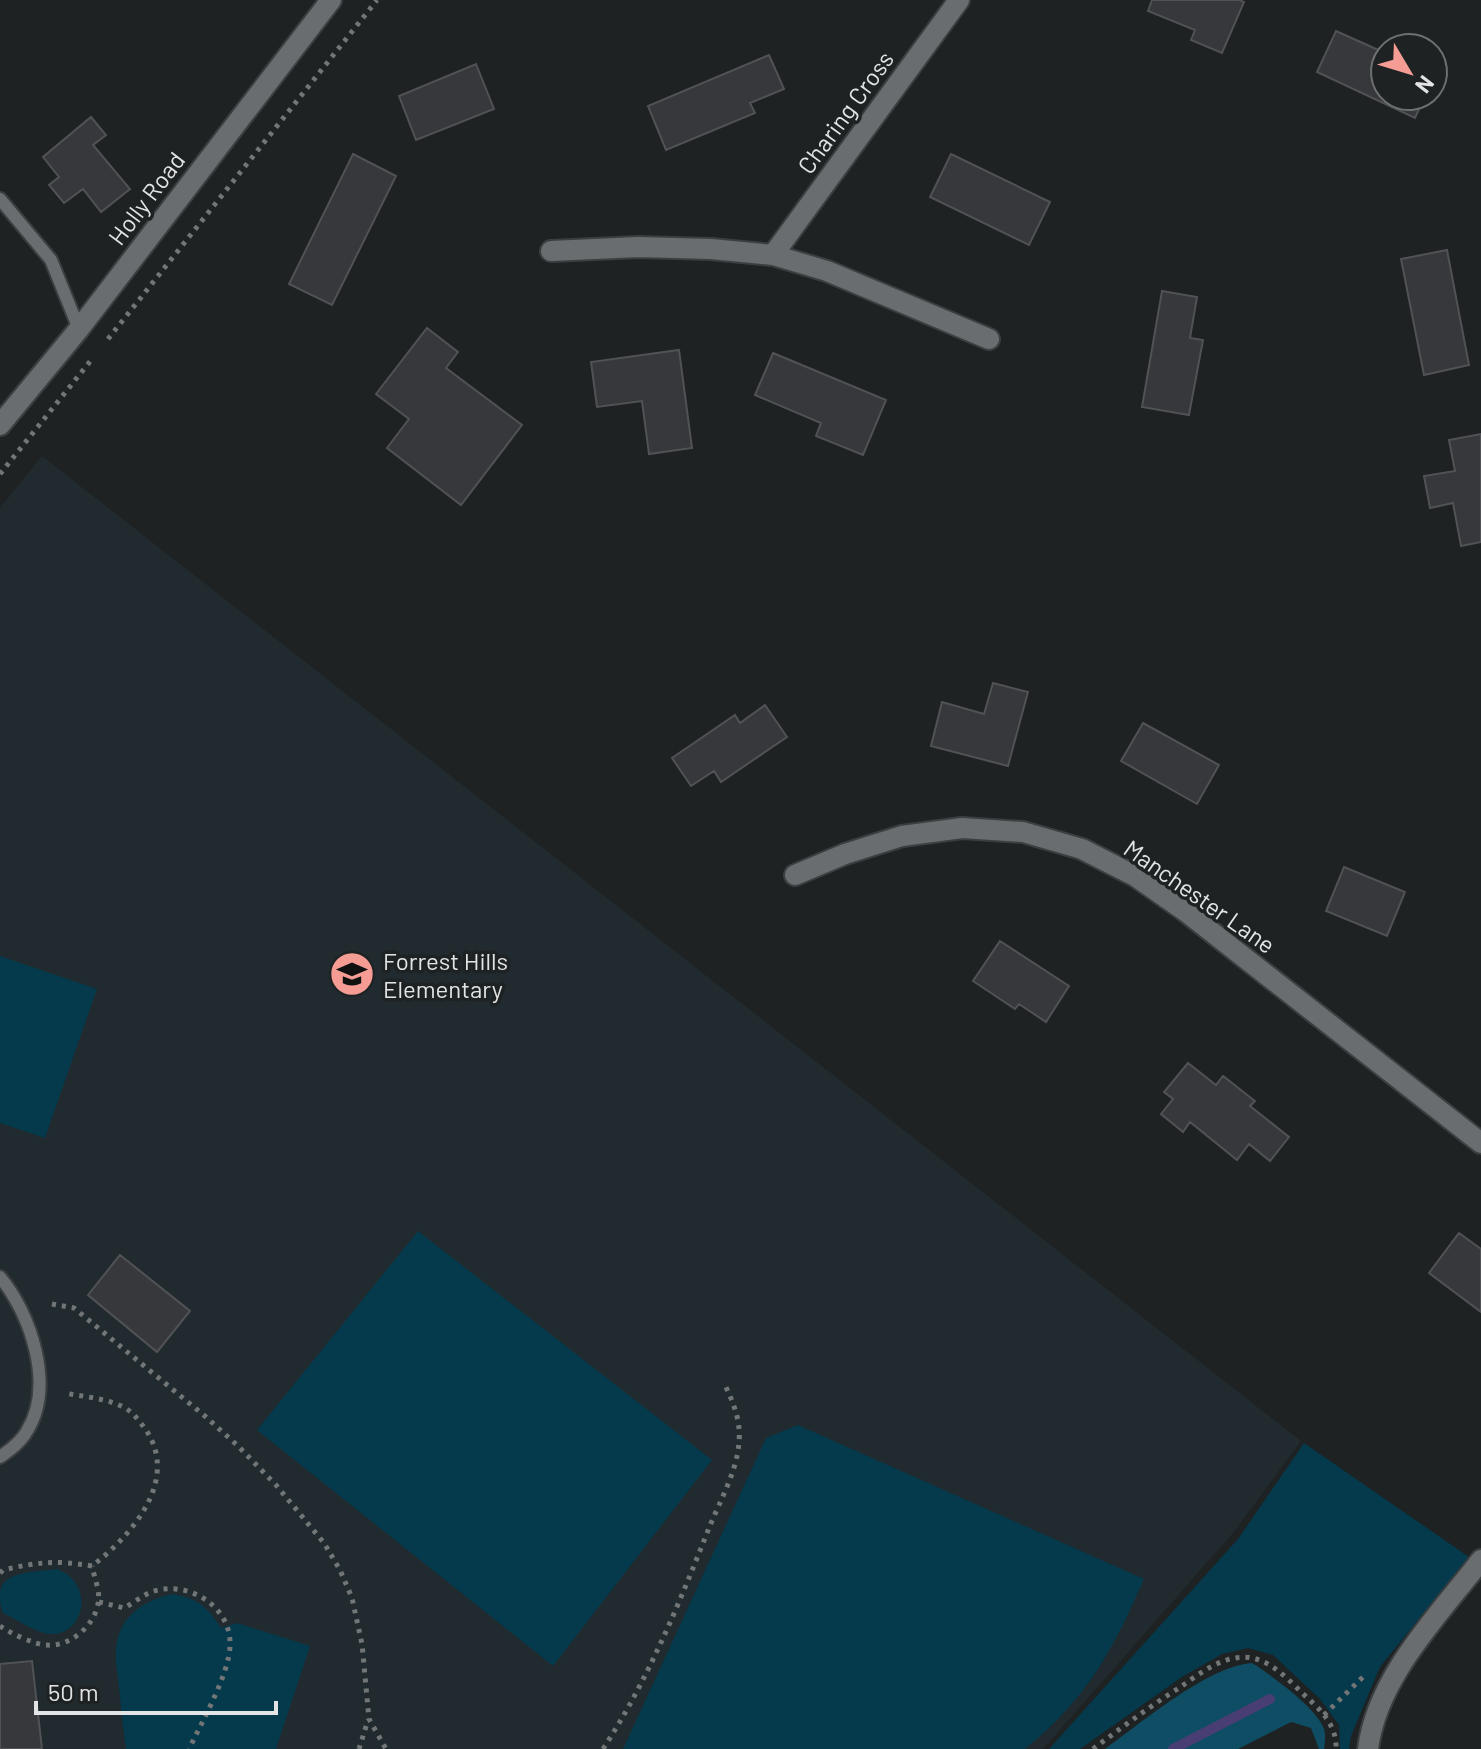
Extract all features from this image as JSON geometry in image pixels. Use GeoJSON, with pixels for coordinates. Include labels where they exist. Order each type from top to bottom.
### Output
{"type":"FeatureCollection","features":[{"type":"Feature","properties":{"kind":"street","name":"Holly Road"},"geometry":{"type":"LineString","coordinates":[[0,425],[79,329],[331,0]]}},
{"type":"Feature","properties":{"kind":"street","name":"Charing Cross"},"geometry":{"type":"LineString","coordinates":[[773,255],[959,0]]}},
{"type":"Feature","properties":{"kind":"street"},"geometry":{"type":"LineString","coordinates":[[551,251],[638,247],[773,255],[827,271],[989,339]]}},
{"type":"Feature","properties":{"kind":"street","name":"Manchester Lane"},"geometry":{"type":"LineString","coordinates":[[795,875],[845,854],[902,836],[962,828],[1023,832],[1082,849],[1135,876],[1185,911],[1481,1143]]}},
{"type":"Feature","properties":{"kind":"street"},"geometry":{"type":"LineString","coordinates":[[1368,1749],[1383,1699],[1403,1660],[1481,1560]]}},
{"type":"Feature","properties":{"kind":"lane"},"geometry":{"type":"LineString","coordinates":[[0,199],[51,260],[79,329]]}},
{"type":"Feature","properties":{"kind":"lane"},"geometry":{"type":"LineString","coordinates":[[0,1277],[24,1314],[32,1336],[39,1379],[36,1408],[28,1431],[0,1457]]}},
{"type":"Feature","properties":{"kind":"path"},"geometry":{"type":"LineString","coordinates":[[102,346],[377,0]]}},
{"type":"Feature","properties":{"kind":"path"},"geometry":{"type":"LineString","coordinates":[[0,474],[93,358]]}},
{"type":"Feature","properties":{"kind":"path"},"geometry":{"type":"LineString","coordinates":[[52,1304],[74,1308],[206,1417],[247,1455],[304,1517],[332,1557],[352,1598],[362,1644],[369,1719],[359,1749]]}},
{"type":"Feature","properties":{"kind":"path"},"geometry":{"type":"LineString","coordinates":[[603,1749],[649,1671],[735,1465],[739,1441],[738,1414],[724,1383]]}},
{"type":"Feature","properties":{"kind":"path"},"geometry":{"type":"LineString","coordinates":[[0,1573],[36,1563],[64,1561],[92,1566],[110,1552],[145,1509],[155,1489],[156,1451],[139,1420],[127,1409],[108,1401],[65,1393]]}},
{"type":"Feature","properties":{"kind":"path"},"geometry":{"type":"LineString","coordinates":[[0,1626],[44,1646],[60,1645],[84,1630],[99,1602],[92,1566]]}},
{"type":"Feature","properties":{"kind":"path"},"geometry":{"type":"LineString","coordinates":[[99,1602],[124,1608],[151,1592],[181,1588],[207,1601],[225,1621],[230,1634],[228,1662],[189,1749]]}},
{"type":"Feature","properties":{"kind":"path"},"geometry":{"type":"LineString","coordinates":[[1093,1749],[1194,1678],[1221,1662],[1239,1657],[1268,1664],[1284,1675],[1332,1726],[1336,1749]]}},
{"type":"Feature","properties":{"kind":"path"},"geometry":{"type":"LineString","coordinates":[[369,1719],[386,1749]]}},
{"type":"Feature","properties":{"kind":"shaded area","name":"Forrest Hills Elementary"},"geometry":{"type":"Polygon","coordinates":[[[42,456],[1301,1441],[1233,1533],[1043,1749],[0,1749],[0,508],[42,456]]]}},
{"type":"Feature","properties":{"kind":"shaded area"},"geometry":{"type":"Polygon","coordinates":[[[0,956],[97,989],[45,1138],[0,1123],[0,956]]]}},
{"type":"Feature","properties":{"kind":"shaded area"},"geometry":{"type":"Polygon","coordinates":[[[418,1231],[712,1460],[553,1666],[257,1430],[418,1231]]]}},
{"type":"Feature","properties":{"kind":"shaded area"},"geometry":{"type":"Polygon","coordinates":[[[798,1425],[1144,1579],[1109,1651],[1082,1692],[1025,1749],[623,1749],[766,1438],[798,1425]]]}},
{"type":"Feature","properties":{"kind":"shaded area"},"geometry":{"type":"Polygon","coordinates":[[[1304,1443],[1469,1557],[1380,1667],[1351,1736],[1349,1749],[1340,1749],[1339,1725],[1320,1699],[1273,1655],[1248,1648],[1222,1654],[1182,1677],[1080,1749],[1049,1749],[1238,1539],[1304,1443]]]}},
{"type":"Feature","properties":{"kind":"shaded area"},"geometry":{"type":"Polygon","coordinates":[[[57,1569],[70,1576],[81,1597],[81,1608],[71,1627],[61,1633],[44,1633],[3,1613],[0,1593],[7,1580],[22,1574],[57,1569]]]}},
{"type":"Feature","properties":{"kind":"shaded area"},"geometry":{"type":"Polygon","coordinates":[[[173,1594],[201,1605],[221,1628],[237,1623],[310,1646],[276,1749],[126,1749],[116,1664],[118,1638],[134,1612],[152,1601],[173,1594]]]}},
{"type":"Feature","properties":{"kind":"shaded area"},"geometry":{"type":"Polygon","coordinates":[[[1252,1663],[1281,1683],[1313,1712],[1324,1729],[1324,1749],[1319,1749],[1311,1728],[1291,1722],[1238,1749],[1105,1749],[1196,1685],[1235,1666],[1252,1663]]]}},
{"type":"Feature","properties":{"kind":"building"},"geometry":{"type":"Polygon","coordinates":[[[1152,0],[1244,2],[1222,53],[1191,40],[1195,30],[1148,11],[1152,0]]]}},
{"type":"Feature","properties":{"kind":"building"},"geometry":{"type":"Polygon","coordinates":[[[1336,31],[1369,46],[1369,96],[1317,72],[1336,31]]]}},
{"type":"Feature","properties":{"kind":"building"},"geometry":{"type":"Polygon","coordinates":[[[769,55],[784,89],[750,103],[755,113],[666,150],[648,106],[769,55]]]}},
{"type":"Feature","properties":{"kind":"building"},"geometry":{"type":"Polygon","coordinates":[[[476,64],[494,109],[416,140],[399,96],[476,64]]]}},
{"type":"Feature","properties":{"kind":"building"},"geometry":{"type":"Polygon","coordinates":[[[1402,112],[1418,112],[1415,118],[1402,112]]]}},
{"type":"Feature","properties":{"kind":"building"},"geometry":{"type":"Polygon","coordinates":[[[91,117],[106,135],[93,145],[130,189],[101,212],[83,189],[64,203],[49,185],[59,177],[43,157],[91,117]]]}},
{"type":"Feature","properties":{"kind":"building"},"geometry":{"type":"Polygon","coordinates":[[[353,154],[396,176],[332,305],[289,284],[353,154]]]}},
{"type":"Feature","properties":{"kind":"building"},"geometry":{"type":"Polygon","coordinates":[[[951,154],[1050,202],[1029,245],[930,197],[951,154]]]}},
{"type":"Feature","properties":{"kind":"building"},"geometry":{"type":"Polygon","coordinates":[[[1447,250],[1469,365],[1424,375],[1401,259],[1447,250]]]}},
{"type":"Feature","properties":{"kind":"building"},"geometry":{"type":"Polygon","coordinates":[[[1162,291],[1197,297],[1190,338],[1203,340],[1189,415],[1142,407],[1162,291]]]}},
{"type":"Feature","properties":{"kind":"building"},"geometry":{"type":"Polygon","coordinates":[[[427,328],[458,352],[446,368],[522,425],[461,505],[387,448],[409,419],[376,394],[427,328]]]}},
{"type":"Feature","properties":{"kind":"building"},"geometry":{"type":"Polygon","coordinates":[[[679,350],[692,448],[649,454],[642,401],[597,407],[591,362],[679,350]]]}},
{"type":"Feature","properties":{"kind":"building"},"geometry":{"type":"Polygon","coordinates":[[[773,353],[886,400],[863,455],[816,436],[821,423],[755,395],[773,353]]]}},
{"type":"Feature","properties":{"kind":"building"},"geometry":{"type":"Polygon","coordinates":[[[1481,434],[1481,542],[1461,546],[1453,503],[1430,508],[1424,476],[1455,471],[1449,440],[1481,434]]]}},
{"type":"Feature","properties":{"kind":"building"},"geometry":{"type":"Polygon","coordinates":[[[993,683],[1028,692],[1008,766],[931,746],[942,702],[984,714],[993,683]]]}},
{"type":"Feature","properties":{"kind":"building"},"geometry":{"type":"Polygon","coordinates":[[[765,705],[787,737],[721,782],[714,771],[691,786],[672,758],[735,715],[740,723],[765,705]]]}},
{"type":"Feature","properties":{"kind":"building"},"geometry":{"type":"Polygon","coordinates":[[[1143,723],[1219,765],[1197,804],[1121,761],[1143,723]]]}},
{"type":"Feature","properties":{"kind":"building"},"geometry":{"type":"Polygon","coordinates":[[[1344,867],[1405,892],[1387,936],[1326,911],[1344,867]]]}},
{"type":"Feature","properties":{"kind":"building"},"geometry":{"type":"Polygon","coordinates":[[[1000,941],[1069,986],[1046,1022],[1019,1004],[1015,1009],[973,981],[1000,941]]]}},
{"type":"Feature","properties":{"kind":"building"},"geometry":{"type":"Polygon","coordinates":[[[1188,1063],[1216,1085],[1223,1076],[1255,1101],[1250,1106],[1289,1137],[1270,1161],[1249,1144],[1237,1160],[1190,1122],[1183,1132],[1161,1114],[1173,1099],[1164,1092],[1188,1063]]]}},
{"type":"Feature","properties":{"kind":"building"},"geometry":{"type":"Polygon","coordinates":[[[1459,1233],[1481,1249],[1481,1312],[1429,1273],[1459,1233]]]}},
{"type":"Feature","properties":{"kind":"building"},"geometry":{"type":"Polygon","coordinates":[[[120,1255],[190,1311],[157,1352],[88,1295],[120,1255]]]}},
{"type":"Feature","properties":{"kind":"building"},"geometry":{"type":"Polygon","coordinates":[[[32,1661],[42,1749],[0,1749],[0,1664],[32,1661]]]}},
{"type":"Feature","properties":{"kind":"waterway"},"geometry":{"type":"LineString","coordinates":[[1173,1749],[1270,1699]]}},
{"type":"Feature","properties":{"kind":"place","name":"Forrest Hills Elementary"},"geometry":{"type":"Point","coordinates":[352,974]}}]}
